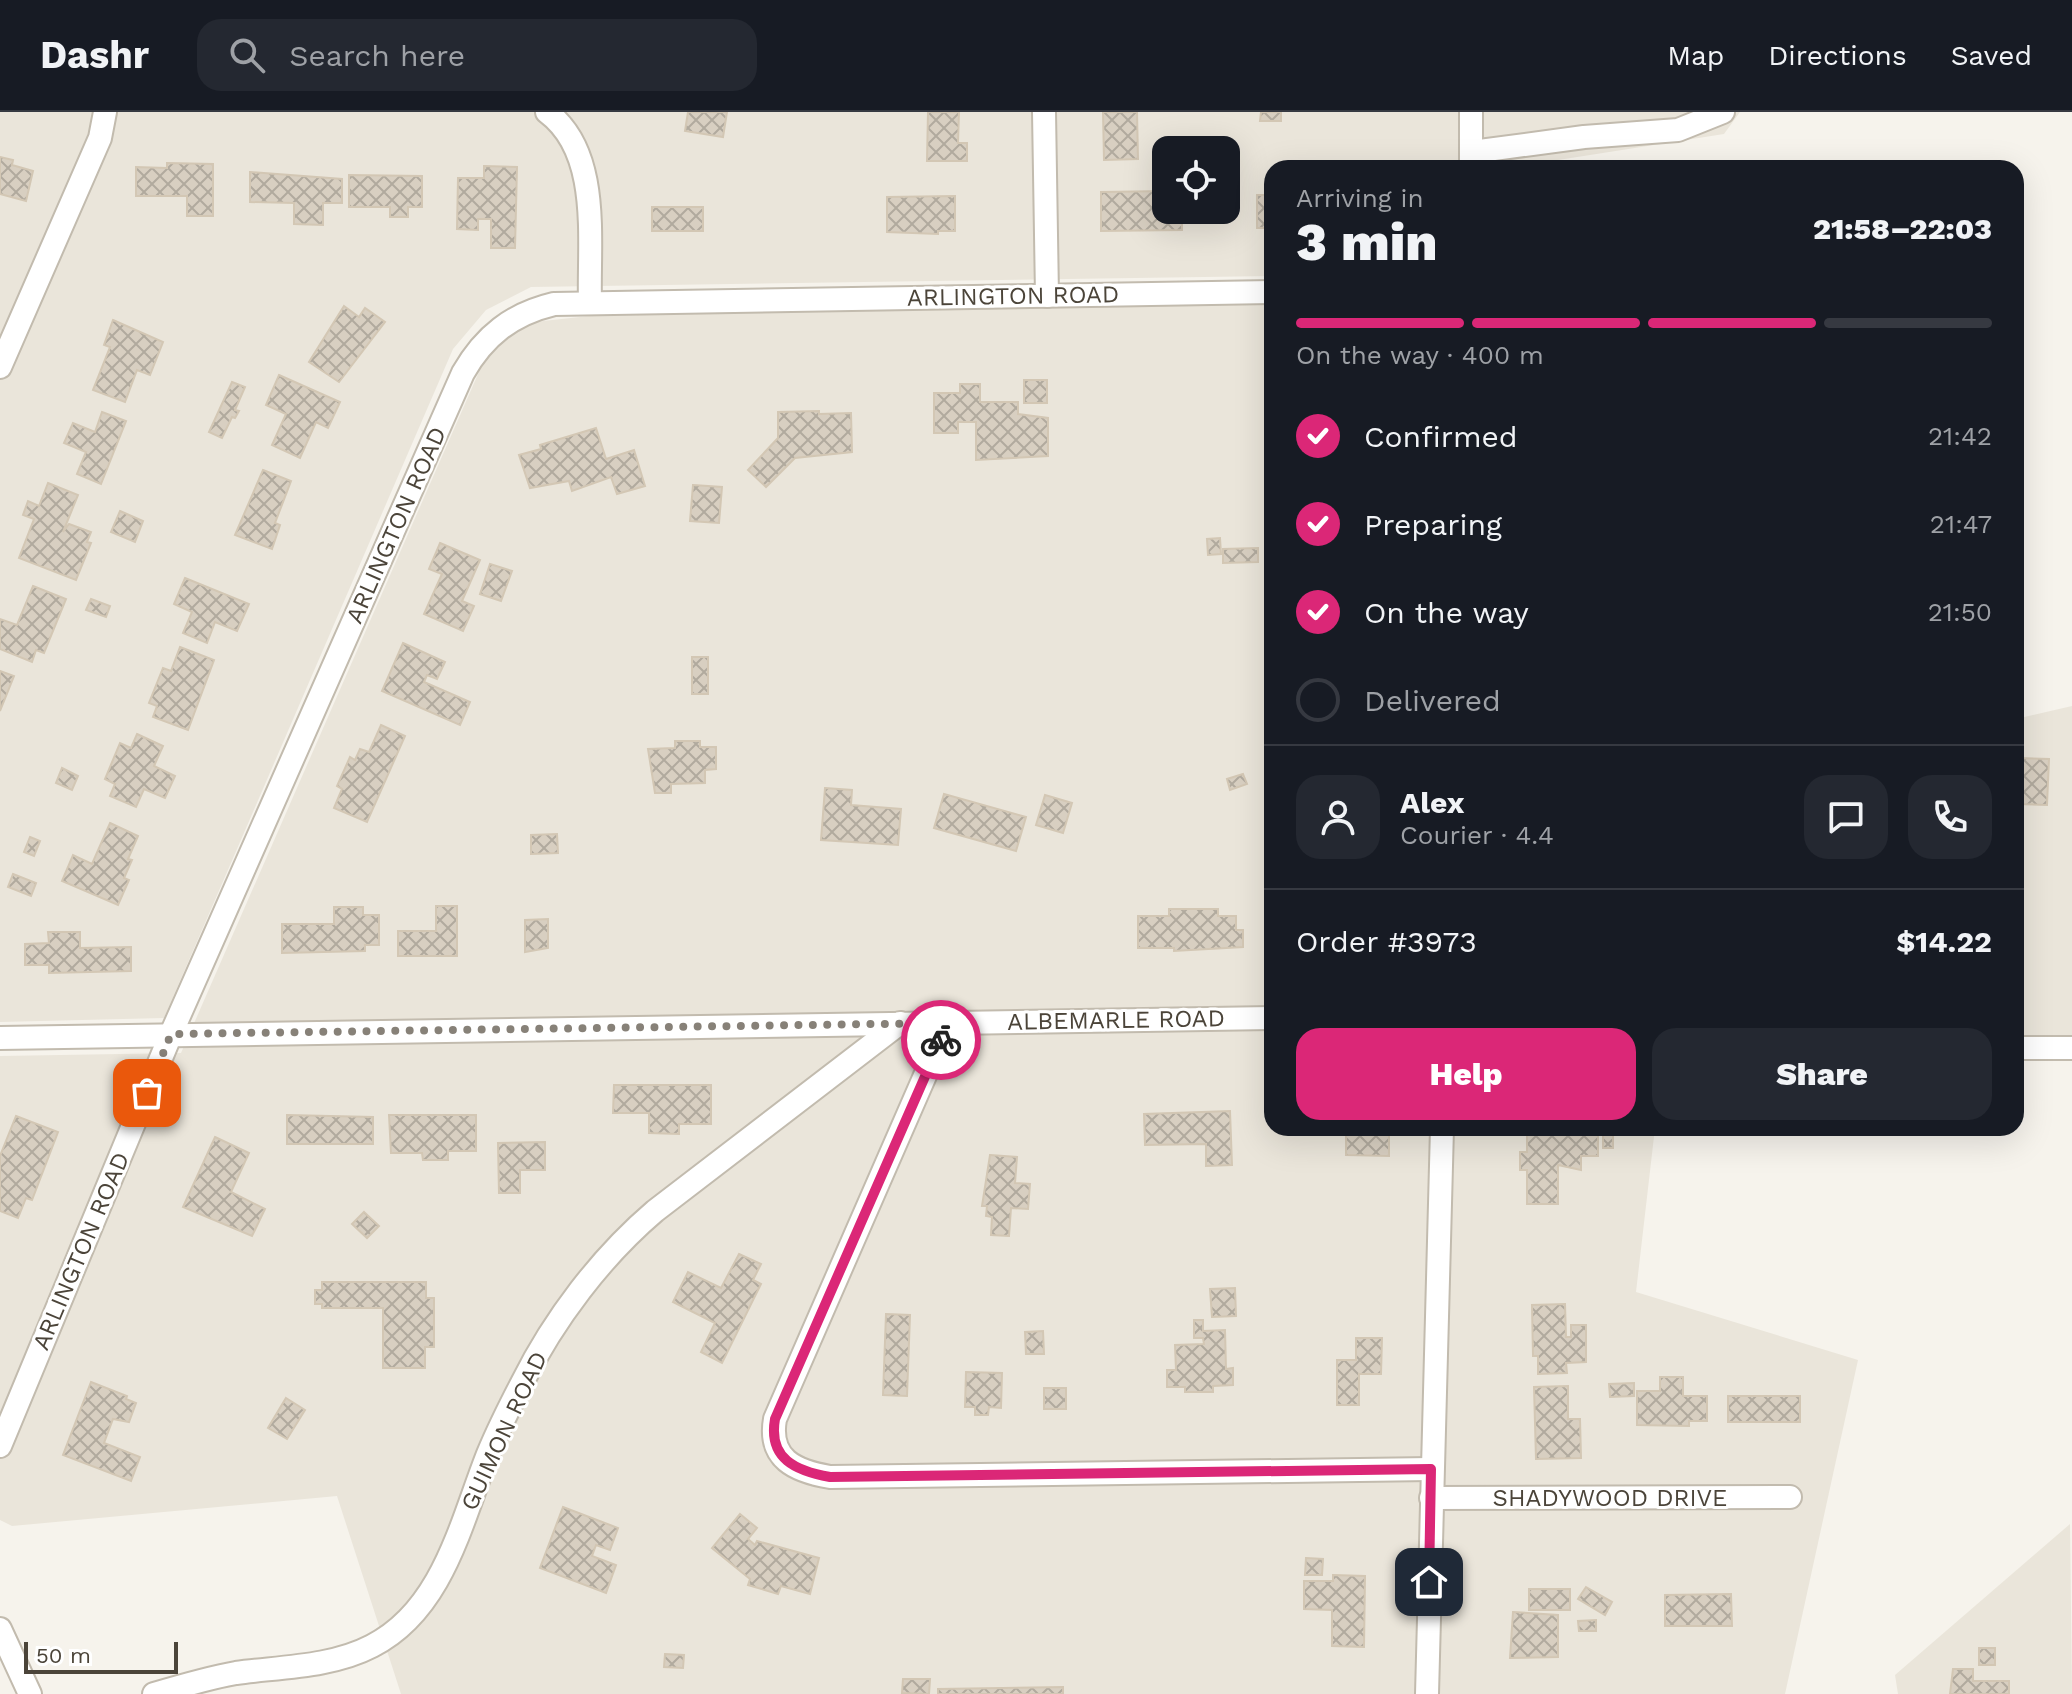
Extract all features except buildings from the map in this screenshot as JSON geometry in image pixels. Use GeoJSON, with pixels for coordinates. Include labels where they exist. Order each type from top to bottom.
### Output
{"type":"FeatureCollection","features":[{"type":"Feature","properties":{"kind":"street"},"geometry":{"type":"LineString","coordinates":[[0,367],[100,138],[105,112]]}},
{"type":"Feature","properties":{"kind":"street"},"geometry":{"type":"LineString","coordinates":[[547,112],[569,134],[584,171],[590,303]]}},
{"type":"Feature","properties":{"kind":"street"},"geometry":{"type":"LineString","coordinates":[[1044,112],[1047,296]]}},
{"type":"Feature","properties":{"kind":"street"},"geometry":{"type":"LineString","coordinates":[[1471,112],[1471,160],[1584,137],[1678,130],[1723,112]]}},
{"type":"Feature","properties":{"kind":"street","name":"ARLINGTON ROAD"},"geometry":{"type":"LineString","coordinates":[[0,1446],[171,1034],[474,353],[503,325],[536,308],[590,303],[1264,292]]}},
{"type":"Feature","properties":{"kind":"street","name":"ALBEMARLE ROAD"},"geometry":{"type":"LineString","coordinates":[[0,1038],[1264,1018]]}},
{"type":"Feature","properties":{"kind":"street","name":"GUIMON ROAD"},"geometry":{"type":"LineString","coordinates":[[154,1694],[232,1674],[350,1655],[370,1647],[401,1627],[438,1579],[489,1450],[523,1379],[593,1274],[624,1237],[655,1211],[900,1023]]}},
{"type":"Feature","properties":{"kind":"street"},"geometry":{"type":"LineString","coordinates":[[948,1023],[775,1419],[773,1431],[782,1458],[794,1468],[830,1477],[1431,1469]]}},
{"type":"Feature","properties":{"kind":"street"},"geometry":{"type":"LineString","coordinates":[[2024,1048],[2072,1048]]}},
{"type":"Feature","properties":{"kind":"street"},"geometry":{"type":"LineString","coordinates":[[1427,1694],[1442,1136]]}},
{"type":"Feature","properties":{"kind":"street","name":"SHADYWOOD DRIVE"},"geometry":{"type":"LineString","coordinates":[[1431,1498],[1790,1497]]}},
{"type":"Feature","properties":{"kind":"street"},"geometry":{"type":"LineString","coordinates":[[0,1629],[30,1694]]}},
{"type":"Feature","properties":{"kind":"shaded area"},"geometry":{"type":"Polygon","coordinates":[[[0,112],[1740,112],[1724,134],[1558,160],[1264,160],[1264,276],[531,287],[486,310],[453,349],[164,1018],[0,1022],[0,112]]]}},
{"type":"Feature","properties":{"kind":"shaded area"},"geometry":{"type":"Polygon","coordinates":[[[1264,303],[1264,1136],[1654,1136],[1636,1292],[1858,1360],[1785,1694],[401,1694],[337,1496],[12,1526],[0,1520],[0,1056],[181,1053],[489,349],[525,323],[589,316],[1264,303]]]}},
{"type":"Feature","properties":{"kind":"shaded area"},"geometry":{"type":"Polygon","coordinates":[[[2072,706],[2072,1059],[2024,1058],[2024,717],[2072,706]]]}},
{"type":"Feature","properties":{"kind":"shaded area"},"geometry":{"type":"Polygon","coordinates":[[[2070,1524],[2072,1694],[1898,1694],[1895,1675],[2070,1524]]]}},
{"type":"Feature","properties":{"kind":"way so far"},"geometry":{"type":"LineString","coordinates":[[147,1093],[171,1034],[948,1023],[941,1040]]}},
{"type":"Feature","properties":{"kind":"route"},"geometry":{"type":"LineString","coordinates":[[941,1040],[775,1419],[773,1431],[782,1458],[794,1468],[830,1477],[1431,1469],[1429,1582]]}}]}
